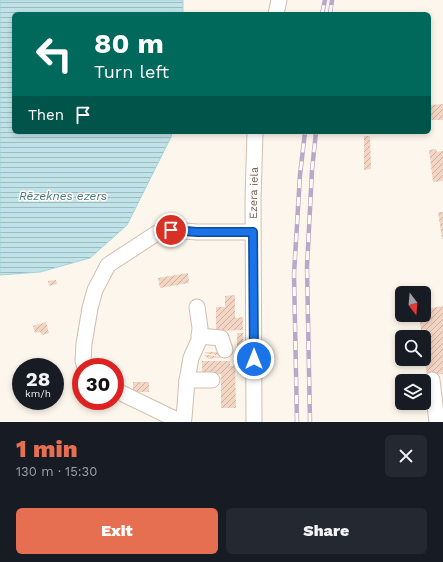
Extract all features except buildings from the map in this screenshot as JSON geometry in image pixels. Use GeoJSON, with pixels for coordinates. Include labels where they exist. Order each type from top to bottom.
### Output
{"type":"FeatureCollection","features":[{"type":"Feature","properties":{"kind":"street"},"geometry":{"type":"LineString","coordinates":[[276,12],[278,0]]}},
{"type":"Feature","properties":{"kind":"street","name":"Ezera iela"},"geometry":{"type":"LineString","coordinates":[[254,422],[253,200],[255,134]]}},
{"type":"Feature","properties":{"kind":"street"},"geometry":{"type":"LineString","coordinates":[[83,358],[90,308],[95,290],[108,265],[157,233],[171,230],[197,232],[253,232]]}},
{"type":"Feature","properties":{"kind":"street"},"geometry":{"type":"LineString","coordinates":[[124,394],[182,422],[184,418],[187,380],[191,358],[199,340],[200,328],[197,306]]}},
{"type":"Feature","properties":{"kind":"street"},"geometry":{"type":"LineString","coordinates":[[199,336],[221,338],[225,350]]}},
{"type":"Feature","properties":{"kind":"street"},"geometry":{"type":"LineString","coordinates":[[187,380],[212,380]]}},
{"type":"Feature","properties":{"kind":"street"},"geometry":{"type":"LineString","coordinates":[[432,380],[437,422]]}},
{"type":"Feature","properties":{"kind":"water","name":"Rēzeknes ezers"},"geometry":{"type":"Polygon","coordinates":[[[0,0],[183,0],[183,12],[12,12],[12,134],[172,134],[127,225],[90,258],[40,272],[0,275],[0,0]]]}},
{"type":"Feature","properties":{"kind":"railway"},"geometry":{"type":"LineString","coordinates":[[322,12],[325,0]]}},
{"type":"Feature","properties":{"kind":"railway"},"geometry":{"type":"LineString","coordinates":[[330,12],[332,0]]}},
{"type":"Feature","properties":{"kind":"railway"},"geometry":{"type":"LineString","coordinates":[[297,422],[294,274],[300,175],[305,134]]}},
{"type":"Feature","properties":{"kind":"railway"},"geometry":{"type":"LineString","coordinates":[[310,422],[307,267],[312,170],[316,134]]}},
{"type":"Feature","properties":{"kind":"route"},"geometry":{"type":"LineString","coordinates":[[171,230],[197,232],[253,232],[254,359]]}}]}
